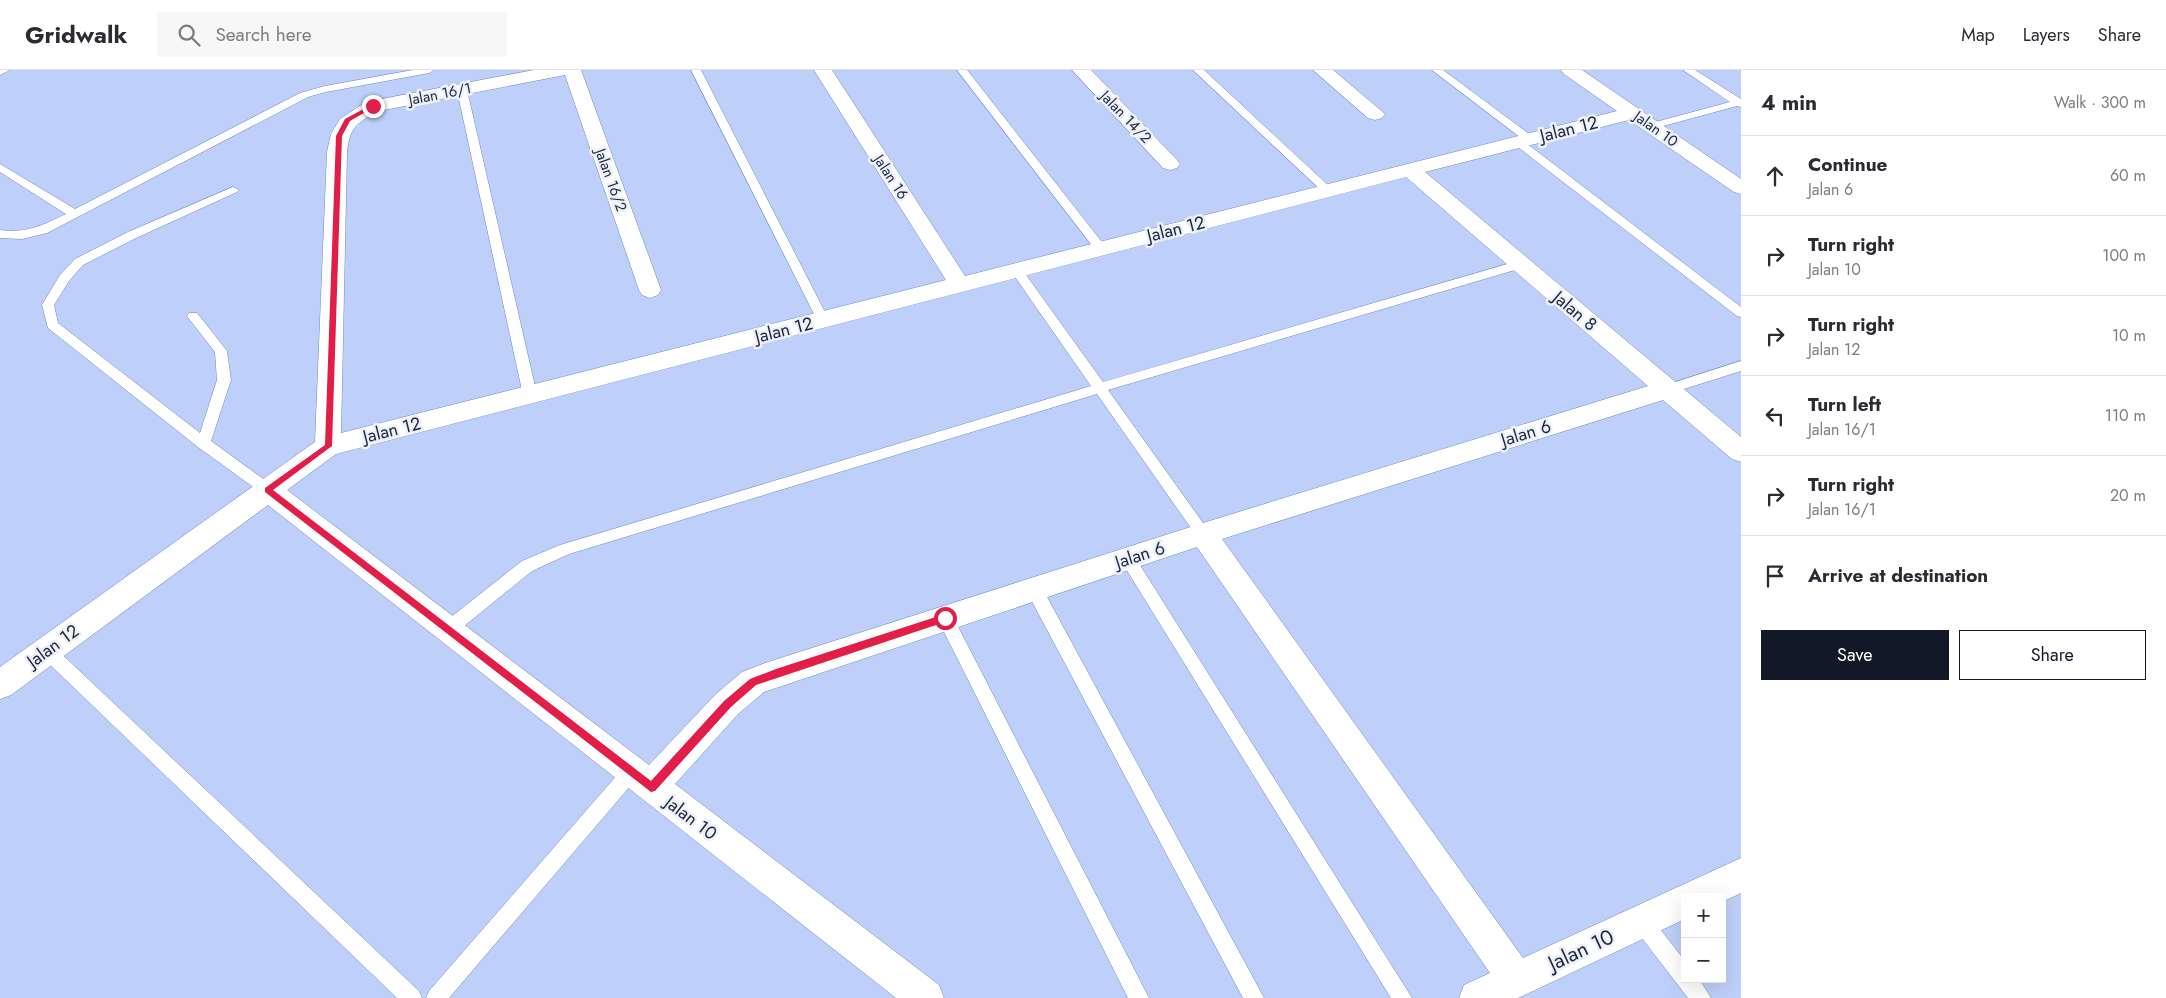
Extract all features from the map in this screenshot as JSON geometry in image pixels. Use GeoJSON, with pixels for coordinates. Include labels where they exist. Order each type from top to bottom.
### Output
{"type":"FeatureCollection","features":[{"type":"Feature","properties":{"kind":"street","name":"Jalan 16/1"},"geometry":{"type":"LineString","coordinates":[[328,446],[339,136],[348,120],[373,106],[563,70]]}},
{"type":"Feature","properties":{"kind":"street","name":"Jalan 16/2"},"geometry":{"type":"LineString","coordinates":[[572,70],[650,290]]}},
{"type":"Feature","properties":{"kind":"street","name":"Jalan 16"},"geometry":{"type":"LineString","coordinates":[[823,70],[960,285]]}},
{"type":"Feature","properties":{"kind":"street","name":"Jalan 14/2"},"geometry":{"type":"LineString","coordinates":[[1081,70],[1170,164]]}},
{"type":"Feature","properties":{"kind":"street"},"geometry":{"type":"LineString","coordinates":[[1322,70],[1375,114]]}},
{"type":"Feature","properties":{"kind":"street","name":"Jalan 10"},"geometry":{"type":"LineString","coordinates":[[1570,70],[1741,188]]}},
{"type":"Feature","properties":{"kind":"street","name":"Jalan 12"},"geometry":{"type":"LineString","coordinates":[[0,685],[328,446],[1633,113]]}},
{"type":"Feature","properties":{"kind":"street","name":"Jalan 8"},"geometry":{"type":"LineString","coordinates":[[1410,170],[1741,452]]}},
{"type":"Feature","properties":{"kind":"street","name":"Jalan 6"},"geometry":{"type":"LineString","coordinates":[[641,780],[753,682],[776,673],[1203,534],[1668,389]]}},
{"type":"Feature","properties":{"kind":"street","name":"Jalan 10"},"geometry":{"type":"LineString","coordinates":[[268,490],[641,780],[926,998]]}},
{"type":"Feature","properties":{"kind":"street"},"geometry":{"type":"LineString","coordinates":[[1203,534],[1517,980]]}},
{"type":"Feature","properties":{"kind":"street"},"geometry":{"type":"LineString","coordinates":[[1703,893],[1741,875]]}},
{"type":"Feature","properties":{"kind":"street","name":"Jalan 10"},"geometry":{"type":"LineString","coordinates":[[1477,998],[1681,904]]}},
{"type":"Feature","properties":{"kind":"lane"},"geometry":{"type":"LineString","coordinates":[[0,72],[4,70]]}},
{"type":"Feature","properties":{"kind":"lane"},"geometry":{"type":"LineString","coordinates":[[0,234],[15,237],[32,234],[304,95],[333,87],[429,70]]}},
{"type":"Feature","properties":{"kind":"lane"},"geometry":{"type":"LineString","coordinates":[[696,70],[823,320]]}},
{"type":"Feature","properties":{"kind":"lane"},"geometry":{"type":"LineString","coordinates":[[962,70],[1101,249]]}},
{"type":"Feature","properties":{"kind":"lane"},"geometry":{"type":"LineString","coordinates":[[1198,70],[1328,191]]}},
{"type":"Feature","properties":{"kind":"lane"},"geometry":{"type":"LineString","coordinates":[[1437,70],[1741,313]]}},
{"type":"Feature","properties":{"kind":"lane"},"geometry":{"type":"LineString","coordinates":[[1688,70],[1740,103]]}},
{"type":"Feature","properties":{"kind":"lane"},"geometry":{"type":"LineString","coordinates":[[462,90],[530,395]]}},
{"type":"Feature","properties":{"kind":"lane"},"geometry":{"type":"LineString","coordinates":[[1652,126],[1740,103]]}},
{"type":"Feature","properties":{"kind":"lane"},"geometry":{"type":"LineString","coordinates":[[0,167],[73,213]]}},
{"type":"Feature","properties":{"kind":"lane"},"geometry":{"type":"LineString","coordinates":[[233,190],[132,235],[79,262],[64,278],[48,305],[52,324],[203,443],[268,490]]}},
{"type":"Feature","properties":{"kind":"lane"},"geometry":{"type":"LineString","coordinates":[[447,630],[527,566],[565,549],[1099,388],[1521,264]]}},
{"type":"Feature","properties":{"kind":"lane"},"geometry":{"type":"LineString","coordinates":[[1017,271],[1203,534]]}},
{"type":"Feature","properties":{"kind":"lane"},"geometry":{"type":"LineString","coordinates":[[192,316],[221,351],[224,380],[203,443]]}},
{"type":"Feature","properties":{"kind":"lane"},"geometry":{"type":"LineString","coordinates":[[1668,389],[1741,366]]}},
{"type":"Feature","properties":{"kind":"lane"},"geometry":{"type":"LineString","coordinates":[[1128,559],[1402,998]]}},
{"type":"Feature","properties":{"kind":"lane"},"geometry":{"type":"LineString","coordinates":[[1034,589],[1254,998]]}},
{"type":"Feature","properties":{"kind":"lane"},"geometry":{"type":"LineString","coordinates":[[945,618],[1140,998]]}},
{"type":"Feature","properties":{"kind":"lane"},"geometry":{"type":"LineString","coordinates":[[47,651],[412,998]]}},
{"type":"Feature","properties":{"kind":"lane"},"geometry":{"type":"LineString","coordinates":[[436,998],[641,780]]}},
{"type":"Feature","properties":{"kind":"lane"},"geometry":{"type":"LineString","coordinates":[[1642,922],[1681,972]]}},
{"type":"Feature","properties":{"kind":"lane"},"geometry":{"type":"LineString","coordinates":[[1690,983],[1701,998]]}},
{"type":"Feature","properties":{"kind":"route"},"geometry":{"type":"LineString","coordinates":[[373,106],[348,120],[339,136],[328,446],[268,490],[651,787],[728,704],[753,682],[945,618]]}}]}
